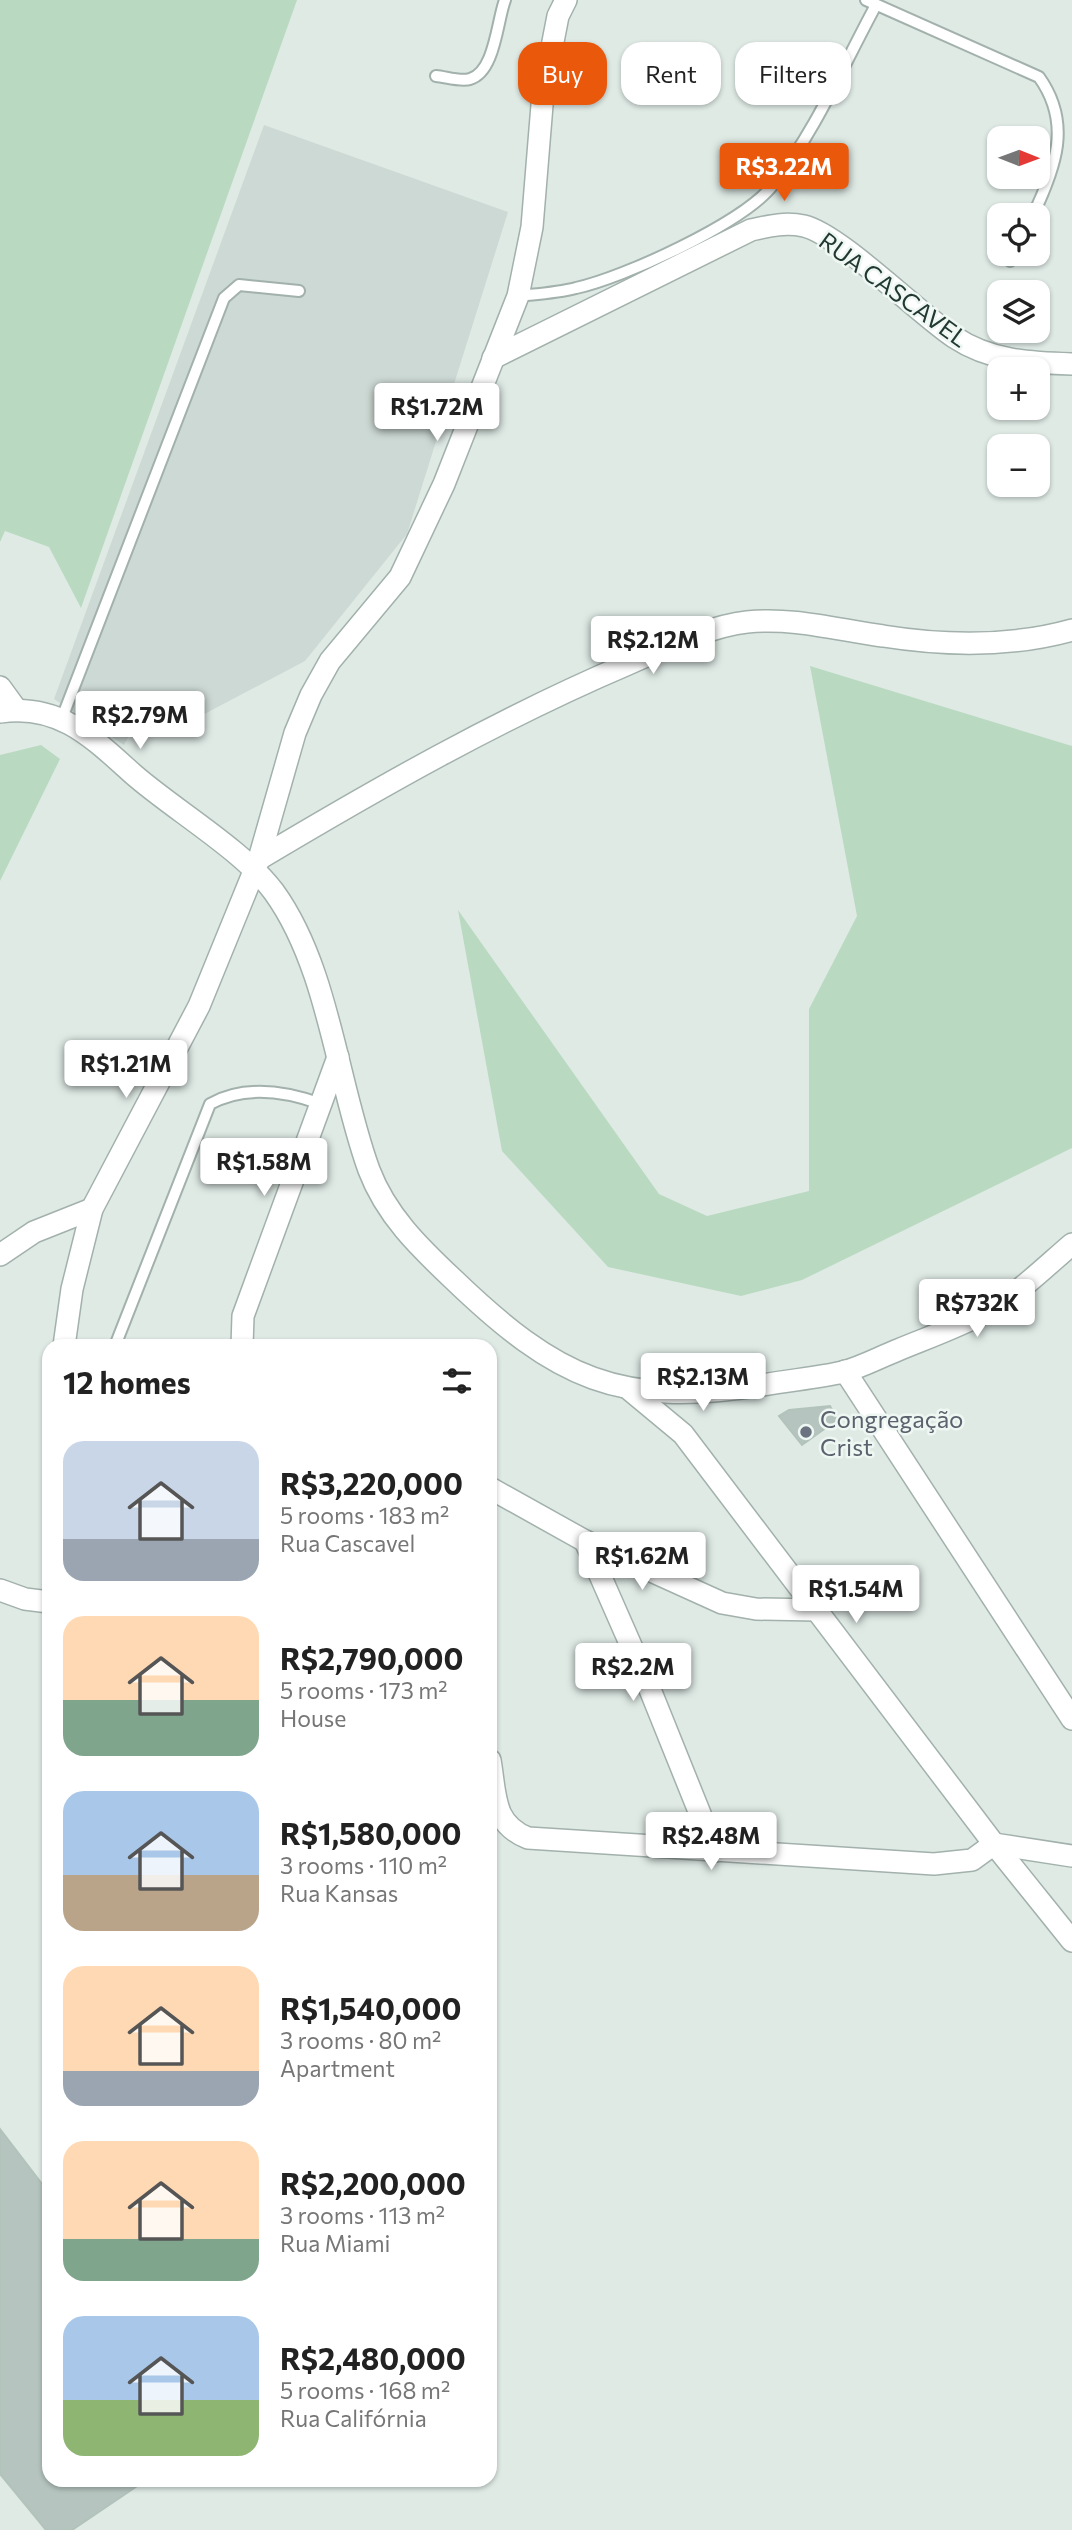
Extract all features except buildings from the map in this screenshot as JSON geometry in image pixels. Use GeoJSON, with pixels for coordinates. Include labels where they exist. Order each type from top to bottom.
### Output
{"type":"FeatureCollection","features":[{"type":"Feature","properties":{"kind":"street"},"geometry":{"type":"LineString","coordinates":[[65,1339],[72,1289],[92,1209],[179,1048],[256,864],[295,733],[311,695],[330,661],[400,577],[444,484],[518,296],[532,227],[543,93],[558,16],[566,0]]}},
{"type":"Feature","properties":{"kind":"street","name":"RUA CASCAVEL"},"geometry":{"type":"LineString","coordinates":[[493,358],[751,230],[780,223],[806,226],[830,240],[955,338],[988,354],[1022,363],[1072,364]]}},
{"type":"Feature","properties":{"kind":"street"},"geometry":{"type":"LineString","coordinates":[[256,864],[392,780],[575,687],[677,643],[743,622],[768,620],[802,623],[886,637],[950,643],[1005,642],[1072,630]]}},
{"type":"Feature","properties":{"kind":"street"},"geometry":{"type":"LineString","coordinates":[[0,687],[8,710],[62,718],[113,752],[132,773],[256,864],[301,945],[322,999],[370,1171],[386,1204],[410,1238],[524,1342],[570,1370],[628,1389],[681,1393],[729,1390],[845,1371],[985,1312],[1022,1288],[1072,1244]]}},
{"type":"Feature","properties":{"kind":"street"},"geometry":{"type":"LineString","coordinates":[[242,1339],[243,1316],[338,1057]]}},
{"type":"Feature","properties":{"kind":"street"},"geometry":{"type":"LineString","coordinates":[[0,1255],[34,1232],[92,1209]]}},
{"type":"Feature","properties":{"kind":"street"},"geometry":{"type":"LineString","coordinates":[[845,1371],[1072,1719]]}},
{"type":"Feature","properties":{"kind":"street"},"geometry":{"type":"LineString","coordinates":[[628,1389],[683,1434],[994,1844],[1072,1941]]}},
{"type":"Feature","properties":{"kind":"street"},"geometry":{"type":"LineString","coordinates":[[681,1393],[683,1434]]}},
{"type":"Feature","properties":{"kind":"street"},"geometry":{"type":"LineString","coordinates":[[497,1492],[585,1541],[690,1592],[722,1603],[756,1609],[818,1610]]}},
{"type":"Feature","properties":{"kind":"street"},"geometry":{"type":"LineString","coordinates":[[585,1541],[647,1682],[715,1851]]}},
{"type":"Feature","properties":{"kind":"street"},"geometry":{"type":"LineString","coordinates":[[0,1590],[25,1599],[42,1601]]}},
{"type":"Feature","properties":{"kind":"street"},"geometry":{"type":"LineString","coordinates":[[497,1804],[512,1832],[528,1838],[957,1864],[982,1856],[994,1844]]}},
{"type":"Feature","properties":{"kind":"street"},"geometry":{"type":"LineString","coordinates":[[994,1844],[1072,1856]]}},
{"type":"Feature","properties":{"kind":"lane"},"geometry":{"type":"LineString","coordinates":[[436,76],[468,80],[480,74],[493,50],[505,0]]}},
{"type":"Feature","properties":{"kind":"lane"},"geometry":{"type":"LineString","coordinates":[[518,296],[577,288],[669,254],[739,213],[772,187],[800,144],[871,2],[1039,77],[1048,86],[1062,114],[1059,161],[1039,203]]}},
{"type":"Feature","properties":{"kind":"lane"},"geometry":{"type":"LineString","coordinates":[[62,718],[224,298],[239,285],[299,291]]}},
{"type":"Feature","properties":{"kind":"lane"},"geometry":{"type":"LineString","coordinates":[[118,1339],[209,1104],[225,1096],[268,1091],[321,1104]]}},
{"type":"Feature","properties":{"kind":"shaded area"},"geometry":{"type":"Polygon","coordinates":[[[264,125],[508,212],[407,534],[305,661],[195,719],[141,713],[124,745],[54,699],[264,125]]]}},
{"type":"Feature","properties":{"kind":"green space"},"geometry":{"type":"Polygon","coordinates":[[[0,0],[297,0],[81,608],[49,547],[5,531],[0,542],[0,0]]]}},
{"type":"Feature","properties":{"kind":"green space"},"geometry":{"type":"Polygon","coordinates":[[[810,666],[1072,746],[1072,1148],[802,1280],[741,1296],[608,1267],[502,1151],[458,910],[659,1194],[707,1216],[809,1191],[809,1009],[857,916],[810,666]]]}},
{"type":"Feature","properties":{"kind":"green space"},"geometry":{"type":"Polygon","coordinates":[[[41,745],[60,759],[0,881],[0,755],[41,745]]]}},
{"type":"Feature","properties":{"kind":"place","name":"Congregação Crist"},"geometry":{"type":"Point","coordinates":[806,1432]}}]}
